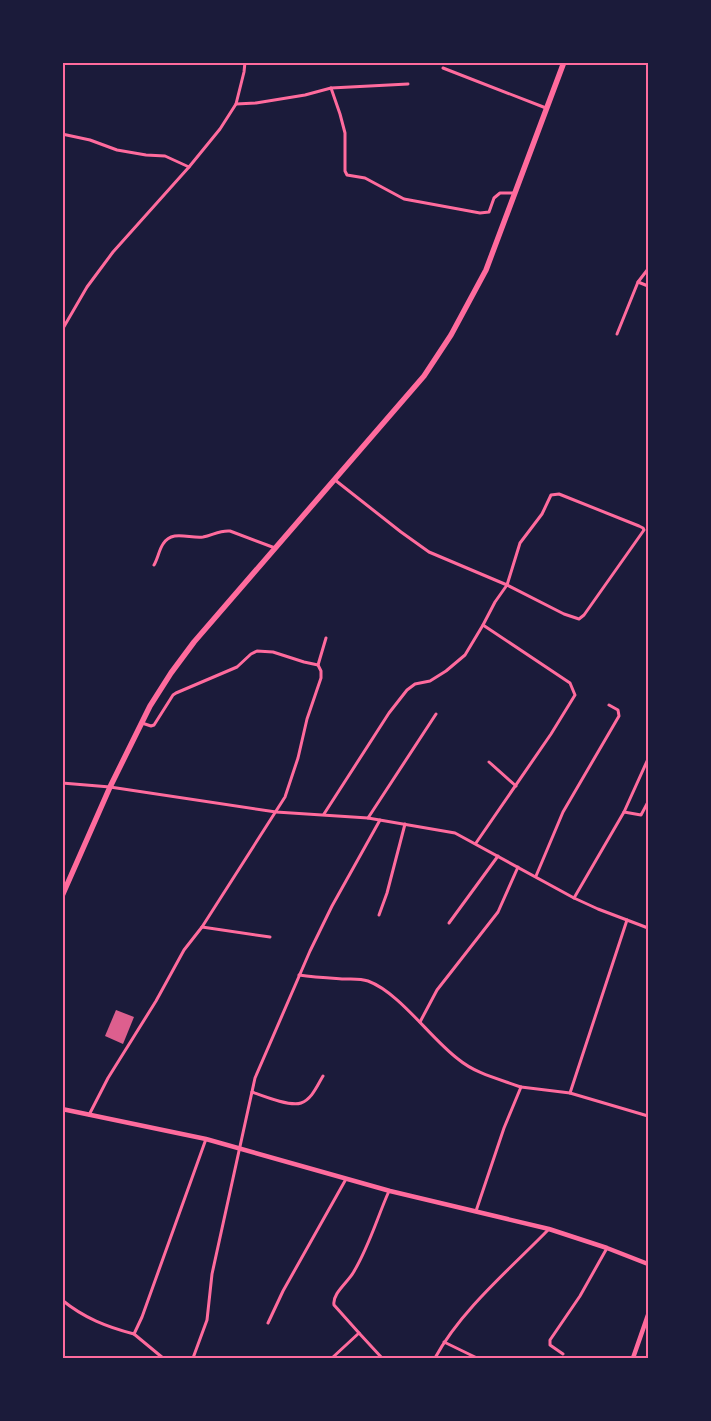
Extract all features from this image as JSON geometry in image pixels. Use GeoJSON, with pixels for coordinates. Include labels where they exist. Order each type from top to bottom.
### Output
{"type":"FeatureCollection","features":[{"type":"Feature","properties":{"kind":"highway"},"geometry":{"type":"LineString","coordinates":[[62,896],[110,787],[160,688],[194,642],[424,376],[451,335],[486,270],[564,62]]}},
{"type":"Feature","properties":{"kind":"main road"},"geometry":{"type":"LineString","coordinates":[[62,1109],[206,1138],[346,1179],[549,1229],[648,1264]]}},
{"type":"Feature","properties":{"kind":"main road"},"geometry":{"type":"LineString","coordinates":[[633,1358],[648,1315]]}},
{"type":"Feature","properties":{"kind":"street"},"geometry":{"type":"LineString","coordinates":[[62,330],[87,287],[113,252],[189,168],[220,129],[236,104],[245,62]]}},
{"type":"Feature","properties":{"kind":"street"},"geometry":{"type":"LineString","coordinates":[[443,68],[546,109]]}},
{"type":"Feature","properties":{"kind":"street"},"geometry":{"type":"LineString","coordinates":[[236,104],[305,95],[331,88],[408,84]]}},
{"type":"Feature","properties":{"kind":"street"},"geometry":{"type":"LineString","coordinates":[[331,88],[345,133],[345,171],[347,175],[365,178],[404,199],[480,213],[489,212],[494,198],[500,193],[515,193]]}},
{"type":"Feature","properties":{"kind":"street"},"geometry":{"type":"LineString","coordinates":[[62,134],[90,140],[117,150],[165,156],[189,168]]}},
{"type":"Feature","properties":{"kind":"street"},"geometry":{"type":"LineString","coordinates":[[617,334],[638,282],[648,269]]}},
{"type":"Feature","properties":{"kind":"street"},"geometry":{"type":"LineString","coordinates":[[638,282],[648,286]]}},
{"type":"Feature","properties":{"kind":"street"},"geometry":{"type":"LineString","coordinates":[[324,814],[389,713],[407,690],[415,684],[430,681],[446,671],[465,655],[495,602],[507,586],[520,543],[542,514],[548,498],[555,493],[639,526],[644,530],[584,615],[579,619],[564,614],[507,586],[429,552],[400,532],[335,480]]}},
{"type":"Feature","properties":{"kind":"street"},"geometry":{"type":"LineString","coordinates":[[154,565],[166,540],[178,535],[201,537],[230,531],[276,549]]}},
{"type":"Feature","properties":{"kind":"street"},"geometry":{"type":"LineString","coordinates":[[476,844],[551,734],[575,695],[570,682],[483,625]]}},
{"type":"Feature","properties":{"kind":"street"},"geometry":{"type":"LineString","coordinates":[[89,1115],[108,1078],[151,1010],[184,950],[202,927],[285,796],[321,678],[318,665],[326,638]]}},
{"type":"Feature","properties":{"kind":"street"},"geometry":{"type":"LineString","coordinates":[[142,723],[151,726],[156,723],[176,692],[237,667],[251,654],[257,652],[273,652],[318,665]]}},
{"type":"Feature","properties":{"kind":"street"},"geometry":{"type":"LineString","coordinates":[[536,876],[563,812],[619,716],[618,710],[609,705]]}},
{"type":"Feature","properties":{"kind":"street"},"geometry":{"type":"LineString","coordinates":[[368,818],[436,714]]}},
{"type":"Feature","properties":{"kind":"street"},"geometry":{"type":"LineString","coordinates":[[574,898],[624,812],[648,759]]}},
{"type":"Feature","properties":{"kind":"street"},"geometry":{"type":"LineString","coordinates":[[489,762],[516,786]]}},
{"type":"Feature","properties":{"kind":"street"},"geometry":{"type":"LineString","coordinates":[[62,783],[110,787],[276,812],[368,818],[455,833],[574,898],[648,928]]}},
{"type":"Feature","properties":{"kind":"street"},"geometry":{"type":"LineString","coordinates":[[624,812],[641,815],[648,802]]}},
{"type":"Feature","properties":{"kind":"street"},"geometry":{"type":"LineString","coordinates":[[193,1358],[208,1320],[212,1274],[255,1078],[299,975],[332,906],[380,820]]}},
{"type":"Feature","properties":{"kind":"street"},"geometry":{"type":"LineString","coordinates":[[379,915],[387,893],[405,824]]}},
{"type":"Feature","properties":{"kind":"street"},"geometry":{"type":"LineString","coordinates":[[449,923],[498,856]]}},
{"type":"Feature","properties":{"kind":"street"},"geometry":{"type":"LineString","coordinates":[[420,1022],[437,990],[498,912],[518,867]]}},
{"type":"Feature","properties":{"kind":"street"},"geometry":{"type":"LineString","coordinates":[[570,1093],[627,920]]}},
{"type":"Feature","properties":{"kind":"street"},"geometry":{"type":"LineString","coordinates":[[202,927],[270,938]]}},
{"type":"Feature","properties":{"kind":"street"},"geometry":{"type":"LineString","coordinates":[[299,975],[367,980],[376,984],[397,1000],[443,1046],[473,1070],[521,1087],[570,1093],[648,1116]]}},
{"type":"Feature","properties":{"kind":"street"},"geometry":{"type":"LineString","coordinates":[[252,1092],[290,1104],[300,1104],[312,1094],[323,1076]]}},
{"type":"Feature","properties":{"kind":"street"},"geometry":{"type":"LineString","coordinates":[[476,1211],[504,1128],[521,1087]]}},
{"type":"Feature","properties":{"kind":"street"},"geometry":{"type":"LineString","coordinates":[[134,1334],[142,1317],[206,1138]]}},
{"type":"Feature","properties":{"kind":"street"},"geometry":{"type":"LineString","coordinates":[[268,1324],[287,1283],[346,1179]]}},
{"type":"Feature","properties":{"kind":"street"},"geometry":{"type":"LineString","coordinates":[[382,1358],[334,1306],[334,1298],[362,1257],[390,1190]]}},
{"type":"Feature","properties":{"kind":"street"},"geometry":{"type":"LineString","coordinates":[[435,1358],[459,1321],[549,1229]]}},
{"type":"Feature","properties":{"kind":"street"},"geometry":{"type":"LineString","coordinates":[[563,1354],[550,1345],[550,1340],[580,1296],[607,1248]]}},
{"type":"Feature","properties":{"kind":"street"},"geometry":{"type":"LineString","coordinates":[[62,1300],[95,1322],[115,1330],[134,1334],[163,1358]]}},
{"type":"Feature","properties":{"kind":"street"},"geometry":{"type":"LineString","coordinates":[[332,1358],[359,1333]]}},
{"type":"Feature","properties":{"kind":"street"},"geometry":{"type":"LineString","coordinates":[[444,1342],[477,1358]]}},
{"type":"Feature","properties":{"kind":"building"},"geometry":{"type":"Polygon","coordinates":[[[116,1010],[134,1017],[123,1044],[105,1036],[116,1010]]]}}]}
